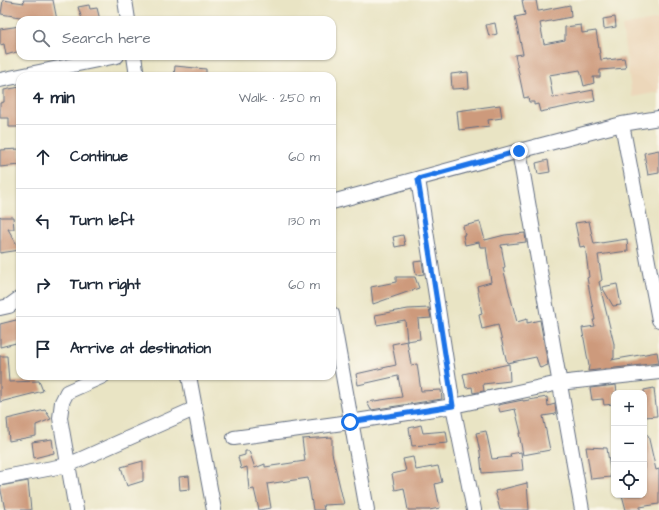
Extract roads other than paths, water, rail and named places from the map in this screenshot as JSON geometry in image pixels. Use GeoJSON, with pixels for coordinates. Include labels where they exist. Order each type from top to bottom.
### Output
{"type":"FeatureCollection","features":[{"type":"Feature","properties":{"kind":"street"},"geometry":{"type":"LineString","coordinates":[[124,0],[127,16]]}},
{"type":"Feature","properties":{"kind":"street"},"geometry":{"type":"LineString","coordinates":[[39,72],[98,60]]}},
{"type":"Feature","properties":{"kind":"street"},"geometry":{"type":"LineString","coordinates":[[135,60],[137,72]]}},
{"type":"Feature","properties":{"kind":"street"},"geometry":{"type":"LineString","coordinates":[[0,80],[16,77]]}},
{"type":"Feature","properties":{"kind":"street"},"geometry":{"type":"LineString","coordinates":[[336,201],[622,124],[659,118]]}},
{"type":"Feature","properties":{"kind":"street"},"geometry":{"type":"LineString","coordinates":[[622,124],[659,320]]}},
{"type":"Feature","properties":{"kind":"street"},"geometry":{"type":"LineString","coordinates":[[519,151],[582,510]]}},
{"type":"Feature","properties":{"kind":"street"},"geometry":{"type":"LineString","coordinates":[[418,179],[453,406],[474,510]]}},
{"type":"Feature","properties":{"kind":"street"},"geometry":{"type":"LineString","coordinates":[[0,308],[9,306],[16,301]]}},
{"type":"Feature","properties":{"kind":"street"},"geometry":{"type":"LineString","coordinates":[[336,338],[367,510]]}},
{"type":"Feature","properties":{"kind":"street"},"geometry":{"type":"LineString","coordinates":[[234,438],[453,406],[559,383],[659,372]]}},
{"type":"Feature","properties":{"kind":"street"},"geometry":{"type":"LineString","coordinates":[[76,510],[60,418],[62,402],[67,392],[95,380]]}},
{"type":"Feature","properties":{"kind":"street"},"geometry":{"type":"LineString","coordinates":[[190,380],[214,510]]}},
{"type":"Feature","properties":{"kind":"street"},"geometry":{"type":"LineString","coordinates":[[0,478],[68,465],[194,409]]}}]}
